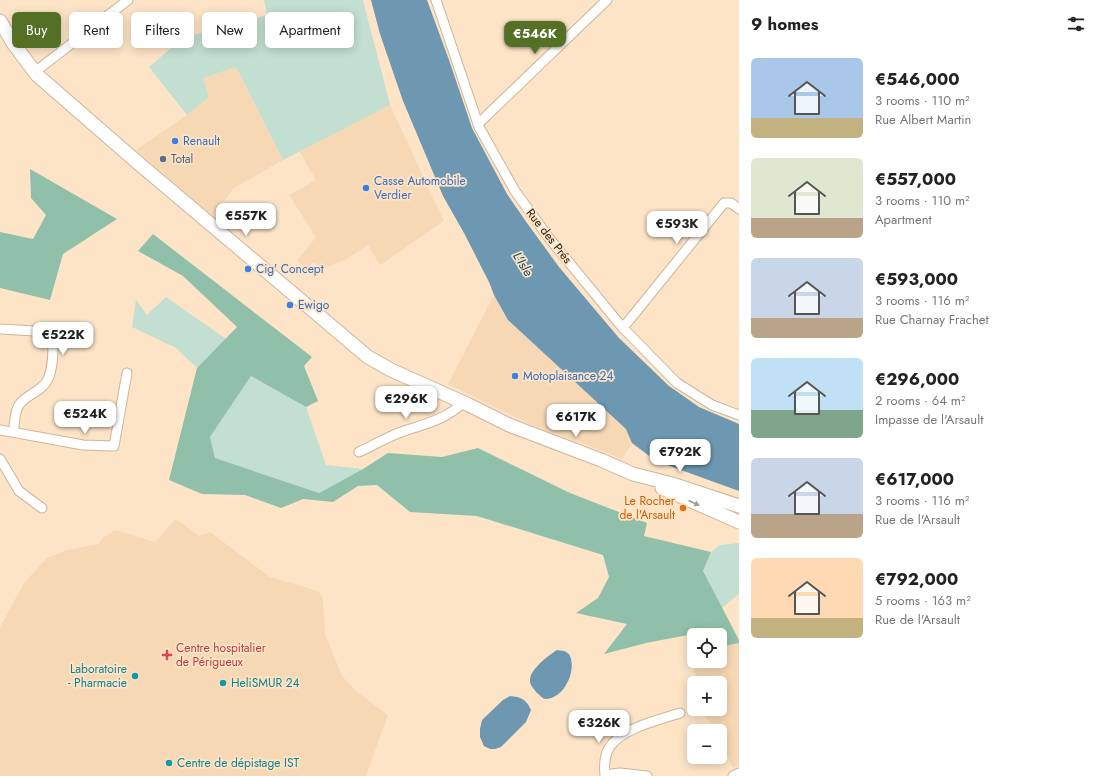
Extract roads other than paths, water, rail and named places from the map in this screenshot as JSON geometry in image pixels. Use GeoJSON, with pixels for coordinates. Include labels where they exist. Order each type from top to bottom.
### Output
{"type":"FeatureCollection","features":[{"type":"Feature","properties":{"kind":"main road"},"geometry":{"type":"LineString","coordinates":[[0,21],[12,43],[35,73],[53,90],[368,356],[391,370],[463,402],[509,425],[601,460],[634,474],[656,486],[738,521]]}},
{"type":"Feature","properties":{"kind":"main road"},"geometry":{"type":"LineString","coordinates":[[634,474],[672,484],[736,505],[732,511],[733,516],[738,521]]}},
{"type":"Feature","properties":{"kind":"main road"},"geometry":{"type":"LineString","coordinates":[[718,499],[716,507],[724,516]]}},
{"type":"Feature","properties":{"kind":"street","name":"Rue des Prés"},"geometry":{"type":"LineString","coordinates":[[436,0],[478,124],[515,191],[549,238],[622,327],[677,383],[712,405],[739,415]]}},
{"type":"Feature","properties":{"kind":"street"},"geometry":{"type":"LineString","coordinates":[[478,124],[607,0]]}},
{"type":"Feature","properties":{"kind":"street"},"geometry":{"type":"LineString","coordinates":[[35,73],[122,2]]}},
{"type":"Feature","properties":{"kind":"street"},"geometry":{"type":"LineString","coordinates":[[622,327],[627,323],[724,203],[731,203],[739,210]]}},
{"type":"Feature","properties":{"kind":"street"},"geometry":{"type":"LineString","coordinates":[[0,329],[74,333]]}},
{"type":"Feature","properties":{"kind":"street"},"geometry":{"type":"LineString","coordinates":[[13,432],[19,405],[41,389],[47,382],[51,373],[53,332]]}},
{"type":"Feature","properties":{"kind":"street"},"geometry":{"type":"LineString","coordinates":[[0,430],[83,445],[114,446],[127,374]]}},
{"type":"Feature","properties":{"kind":"street"},"geometry":{"type":"LineString","coordinates":[[359,452],[403,432],[445,417],[463,402]]}},
{"type":"Feature","properties":{"kind":"street"},"geometry":{"type":"LineString","coordinates":[[0,459],[20,491],[42,508]]}},
{"type":"Feature","properties":{"kind":"street"},"geometry":{"type":"LineString","coordinates":[[647,776],[620,773],[605,776],[605,756],[609,748],[622,736],[637,728],[680,713]]}},
{"type":"Feature","properties":{"kind":"street"},"geometry":{"type":"LineString","coordinates":[[733,776],[739,774]]}},
{"type":"Feature","properties":{"kind":"water","name":"L'Isle"},"geometry":{"type":"Polygon","coordinates":[[[371,0],[427,0],[472,128],[507,194],[559,267],[619,338],[669,386],[699,407],[739,424],[739,491],[656,461],[632,443],[626,429],[508,320],[494,295],[464,233],[443,196],[403,101],[380,34],[371,0]]]}},
{"type":"Feature","properties":{"kind":"water"},"geometry":{"type":"Polygon","coordinates":[[[557,650],[565,651],[571,658],[572,666],[570,676],[566,686],[559,694],[549,699],[545,699],[532,687],[530,682],[531,677],[540,663],[557,650]]]}},
{"type":"Feature","properties":{"kind":"water"},"geometry":{"type":"Polygon","coordinates":[[[510,696],[523,699],[531,710],[526,722],[501,747],[490,749],[484,746],[480,737],[482,720],[503,700],[510,696]]]}},
{"type":"Feature","properties":{"kind":"place","name":"Renault"},"geometry":{"type":"Point","coordinates":[175,141]}},
{"type":"Feature","properties":{"kind":"place","name":"Total"},"geometry":{"type":"Point","coordinates":[163,159]}},
{"type":"Feature","properties":{"kind":"place","name":"Casse Automobile Verdier"},"geometry":{"type":"Point","coordinates":[366,188]}},
{"type":"Feature","properties":{"kind":"place","name":"Cig' Concept"},"geometry":{"type":"Point","coordinates":[248,269]}},
{"type":"Feature","properties":{"kind":"place","name":"Ewigo"},"geometry":{"type":"Point","coordinates":[290,305]}},
{"type":"Feature","properties":{"kind":"place","name":"Motoplaisance 24"},"geometry":{"type":"Point","coordinates":[515,376]}},
{"type":"Feature","properties":{"kind":"place","name":"Le Rocher de l'Arsault"},"geometry":{"type":"Point","coordinates":[683,508]}},
{"type":"Feature","properties":{"kind":"place","name":"Centre hospitalier de Périgueux"},"geometry":{"type":"Point","coordinates":[167,655]}},
{"type":"Feature","properties":{"kind":"place","name":"Laboratoire - Pharmacie"},"geometry":{"type":"Point","coordinates":[135,676]}},
{"type":"Feature","properties":{"kind":"place","name":"HeliSMUR 24"},"geometry":{"type":"Point","coordinates":[223,683]}},
{"type":"Feature","properties":{"kind":"place","name":"Centre de dépistage IST"},"geometry":{"type":"Point","coordinates":[169,763]}}]}
